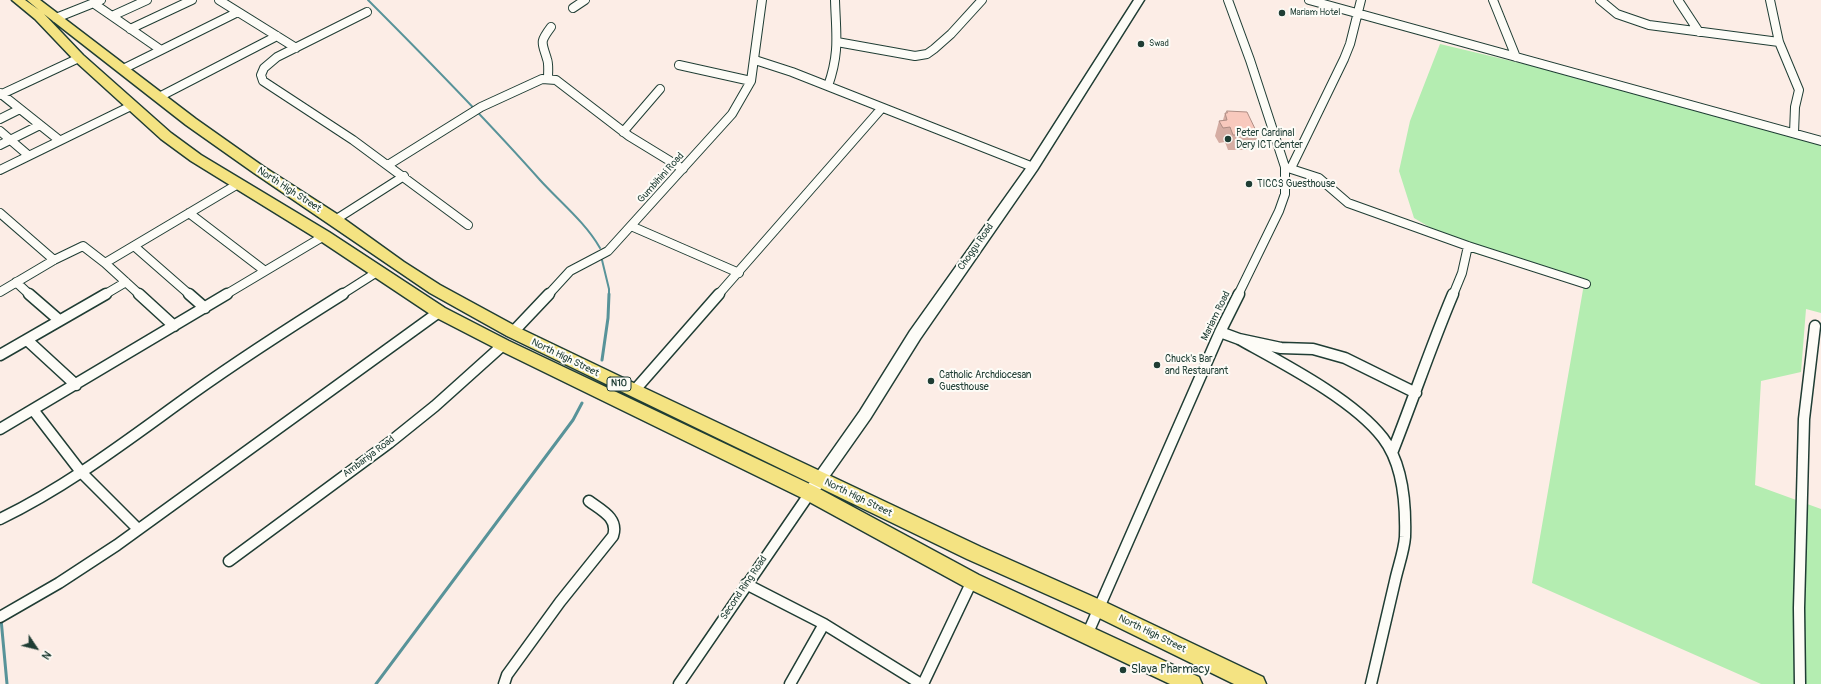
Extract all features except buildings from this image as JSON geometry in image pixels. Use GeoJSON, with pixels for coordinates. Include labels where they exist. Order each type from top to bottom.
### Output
{"type":"FeatureCollection","features":[{"type":"Feature","properties":{"kind":"highway","name":"North High Street"},"geometry":{"type":"LineString","coordinates":[[18,0],[49,26],[79,58],[166,136],[196,158],[324,236],[439,312],[503,345],[810,493],[972,581],[1192,684]]}},
{"type":"Feature","properties":{"kind":"highway","name":"North High Street"},"geometry":{"type":"LineString","coordinates":[[33,0],[191,122],[335,220],[387,258],[429,285],[513,332],[974,553],[1098,608],[1256,684]]}},
{"type":"Feature","properties":{"kind":"highway"},"geometry":{"type":"LineString","coordinates":[[166,136],[182,130],[191,122]]}},
{"type":"Feature","properties":{"kind":"highway"},"geometry":{"type":"LineString","coordinates":[[196,158],[199,154],[221,143]]}},
{"type":"Feature","properties":{"kind":"main road","name":"Choggu Road"},"geometry":{"type":"LineString","coordinates":[[810,493],[865,415],[915,335],[1033,167],[1139,0]]}},
{"type":"Feature","properties":{"kind":"street"},"geometry":{"type":"LineString","coordinates":[[56,18],[101,0]]}},
{"type":"Feature","properties":{"kind":"street"},"geometry":{"type":"LineString","coordinates":[[112,16],[147,0]]}},
{"type":"Feature","properties":{"kind":"street"},"geometry":{"type":"LineString","coordinates":[[130,29],[192,0]]}},
{"type":"Feature","properties":{"kind":"street"},"geometry":{"type":"LineString","coordinates":[[219,0],[296,48]]}},
{"type":"Feature","properties":{"kind":"street"},"geometry":{"type":"LineString","coordinates":[[573,8],[585,0]]}},
{"type":"Feature","properties":{"kind":"street","name":"Gumbihini Road"},"geometry":{"type":"LineString","coordinates":[[513,332],[570,271],[608,251],[732,114],[751,82],[762,0]]}},
{"type":"Feature","properties":{"kind":"street"},"geometry":{"type":"LineString","coordinates":[[828,86],[837,56],[835,0]]}},
{"type":"Feature","properties":{"kind":"street"},"geometry":{"type":"LineString","coordinates":[[837,42],[915,56],[927,54],[951,34],[982,0]]}},
{"type":"Feature","properties":{"kind":"street","name":"Mariam Road"},"geometry":{"type":"LineString","coordinates":[[1087,635],[1220,332],[1279,211],[1285,194],[1288,168],[1228,0]]}},
{"type":"Feature","properties":{"kind":"street"},"geometry":{"type":"LineString","coordinates":[[1309,0],[1821,141]]}},
{"type":"Feature","properties":{"kind":"street"},"geometry":{"type":"LineString","coordinates":[[1361,0],[1344,59],[1288,168],[1318,178],[1340,198],[1348,203],[1468,246],[1586,284]]}},
{"type":"Feature","properties":{"kind":"street"},"geometry":{"type":"LineString","coordinates":[[1493,0],[1516,57]]}},
{"type":"Feature","properties":{"kind":"street"},"geometry":{"type":"LineString","coordinates":[[1600,0],[1617,14],[1649,25],[1779,42]]}},
{"type":"Feature","properties":{"kind":"street"},"geometry":{"type":"LineString","coordinates":[[1678,0],[1699,32]]}},
{"type":"Feature","properties":{"kind":"street"},"geometry":{"type":"LineString","coordinates":[[1770,0],[1779,42],[1798,90],[1795,107],[1794,133]]}},
{"type":"Feature","properties":{"kind":"street"},"geometry":{"type":"LineString","coordinates":[[93,4],[161,50]]}},
{"type":"Feature","properties":{"kind":"street"},"geometry":{"type":"LineString","coordinates":[[123,69],[238,12]]}},
{"type":"Feature","properties":{"kind":"street"},"geometry":{"type":"LineString","coordinates":[[367,12],[278,58],[264,68],[261,75],[263,81],[354,140],[468,225]]}},
{"type":"Feature","properties":{"kind":"street"},"geometry":{"type":"LineString","coordinates":[[548,78],[548,60],[542,46],[544,36],[551,27]]}},
{"type":"Feature","properties":{"kind":"street"},"geometry":{"type":"LineString","coordinates":[[159,97],[276,36]]}},
{"type":"Feature","properties":{"kind":"street"},"geometry":{"type":"LineString","coordinates":[[59,140],[0,94],[79,58]]}},
{"type":"Feature","properties":{"kind":"street"},"geometry":{"type":"LineString","coordinates":[[755,60],[828,86],[1033,167]]}},
{"type":"Feature","properties":{"kind":"street"},"geometry":{"type":"LineString","coordinates":[[679,66],[751,82]]}},
{"type":"Feature","properties":{"kind":"street"},"geometry":{"type":"LineString","coordinates":[[388,164],[481,107],[527,85],[548,78],[556,80],[623,132],[683,169]]}},
{"type":"Feature","properties":{"kind":"street"},"geometry":{"type":"LineString","coordinates":[[623,132],[660,89]]}},
{"type":"Feature","properties":{"kind":"street"},"geometry":{"type":"LineString","coordinates":[[0,170],[131,106]]}},
{"type":"Feature","properties":{"kind":"street"},"geometry":{"type":"LineString","coordinates":[[634,391],[739,273],[881,108]]}},
{"type":"Feature","properties":{"kind":"street"},"geometry":{"type":"LineString","coordinates":[[0,119],[20,109]]}},
{"type":"Feature","properties":{"kind":"street"},"geometry":{"type":"LineString","coordinates":[[0,145],[40,125]]}},
{"type":"Feature","properties":{"kind":"street"},"geometry":{"type":"LineString","coordinates":[[0,131],[28,155]]}},
{"type":"Feature","properties":{"kind":"street"},"geometry":{"type":"LineString","coordinates":[[335,220],[404,176]]}},
{"type":"Feature","properties":{"kind":"street"},"geometry":{"type":"LineString","coordinates":[[105,263],[238,184]]}},
{"type":"Feature","properties":{"kind":"street"},"geometry":{"type":"LineString","coordinates":[[0,213],[54,260]]}},
{"type":"Feature","properties":{"kind":"street"},"geometry":{"type":"LineString","coordinates":[[189,213],[265,271]]}},
{"type":"Feature","properties":{"kind":"street"},"geometry":{"type":"LineString","coordinates":[[0,224],[8,220]]}},
{"type":"Feature","properties":{"kind":"street"},"geometry":{"type":"LineString","coordinates":[[631,226],[739,273]]}},
{"type":"Feature","properties":{"kind":"street"},"geometry":{"type":"LineString","coordinates":[[0,429],[34,411],[324,236]]}},
{"type":"Feature","properties":{"kind":"street"},"geometry":{"type":"LineString","coordinates":[[0,292],[54,260],[83,246],[105,263],[174,326]]}},
{"type":"Feature","properties":{"kind":"street"},"geometry":{"type":"LineString","coordinates":[[134,246],[204,308]]}},
{"type":"Feature","properties":{"kind":"street"},"geometry":{"type":"LineString","coordinates":[[1392,453],[1416,393],[1436,332],[1462,273],[1468,246]]}},
{"type":"Feature","properties":{"kind":"street"},"geometry":{"type":"LineString","coordinates":[[0,519],[40,498],[81,472],[215,378],[377,272]]}},
{"type":"Feature","properties":{"kind":"street"},"geometry":{"type":"LineString","coordinates":[[16,282],[59,320]]}},
{"type":"Feature","properties":{"kind":"street"},"geometry":{"type":"LineString","coordinates":[[0,355],[126,282]]}},
{"type":"Feature","properties":{"kind":"street"},"geometry":{"type":"LineString","coordinates":[[0,617],[59,583],[138,530],[439,312]]}},
{"type":"Feature","properties":{"kind":"street"},"geometry":{"type":"LineString","coordinates":[[1800,684],[1799,608],[1804,419],[1815,326]]}},
{"type":"Feature","properties":{"kind":"street"},"geometry":{"type":"LineString","coordinates":[[1220,332],[1239,340],[1289,367],[1342,401],[1368,422],[1383,438],[1392,453],[1400,477],[1404,506],[1405,538],[1371,684]]}},
{"type":"Feature","properties":{"kind":"street"},"geometry":{"type":"LineString","coordinates":[[27,340],[76,385]]}},
{"type":"Feature","properties":{"kind":"street"},"geometry":{"type":"LineString","coordinates":[[1239,340],[1281,348],[1313,349],[1345,358],[1416,393]]}},
{"type":"Feature","properties":{"kind":"street","name":"Ambariya Road"},"geometry":{"type":"LineString","coordinates":[[229,561],[389,443],[435,406],[503,345]]}},
{"type":"Feature","properties":{"kind":"street"},"geometry":{"type":"LineString","coordinates":[[34,411],[81,472],[138,530]]}},
{"type":"Feature","properties":{"kind":"street","name":"Second Ring Road"},"geometry":{"type":"LineString","coordinates":[[679,684],[746,584],[810,493]]}},
{"type":"Feature","properties":{"kind":"street"},"geometry":{"type":"LineString","coordinates":[[504,684],[507,675],[565,594],[607,545],[613,535],[615,527],[611,518],[589,502]]}},
{"type":"Feature","properties":{"kind":"street"},"geometry":{"type":"LineString","coordinates":[[746,584],[824,624],[922,684],[972,581]]}},
{"type":"Feature","properties":{"kind":"street"},"geometry":{"type":"LineString","coordinates":[[790,684],[824,624]]}},
{"type":"Feature","properties":{"kind":"green space"},"geometry":{"type":"Polygon","coordinates":[[[1440,44],[1612,85],[1821,144],[1821,313],[1806,309],[1801,372],[1761,381],[1755,485],[1821,509],[1821,684],[1761,684],[1532,583],[1584,284],[1473,253],[1414,218],[1399,171],[1410,121],[1440,44]]]}},
{"type":"Feature","properties":{"kind":"waterway"},"geometry":{"type":"LineString","coordinates":[[368,0],[456,89],[580,221],[600,248]]}},
{"type":"Feature","properties":{"kind":"waterway"},"geometry":{"type":"LineString","coordinates":[[602,260],[609,294]]}},
{"type":"Feature","properties":{"kind":"waterway"},"geometry":{"type":"LineString","coordinates":[[602,360],[608,318],[609,294]]}},
{"type":"Feature","properties":{"kind":"waterway"},"geometry":{"type":"LineString","coordinates":[[376,684],[573,420],[582,403]]}},
{"type":"Feature","properties":{"kind":"waterway"},"geometry":{"type":"LineString","coordinates":[[1,619],[7,684]]}},
{"type":"Feature","properties":{"kind":"place","name":"Mariam Hotel"},"geometry":{"type":"Point","coordinates":[1282,13]}},
{"type":"Feature","properties":{"kind":"place","name":"Swad"},"geometry":{"type":"Point","coordinates":[1141,44]}},
{"type":"Feature","properties":{"kind":"place","name":"Peter Cardinal Dery ICT Center"},"geometry":{"type":"Point","coordinates":[1228,139]}},
{"type":"Feature","properties":{"kind":"place","name":"TICCS Guesthouse"},"geometry":{"type":"Point","coordinates":[1249,184]}},
{"type":"Feature","properties":{"kind":"place","name":"Chuck's Bar and Restaurant"},"geometry":{"type":"Point","coordinates":[1157,365]}},
{"type":"Feature","properties":{"kind":"place","name":"Catholic Archdiocesan Guesthouse"},"geometry":{"type":"Point","coordinates":[931,381]}},
{"type":"Feature","properties":{"kind":"place","name":"Slava Pharmacy"},"geometry":{"type":"Point","coordinates":[1123,670]}}]}
